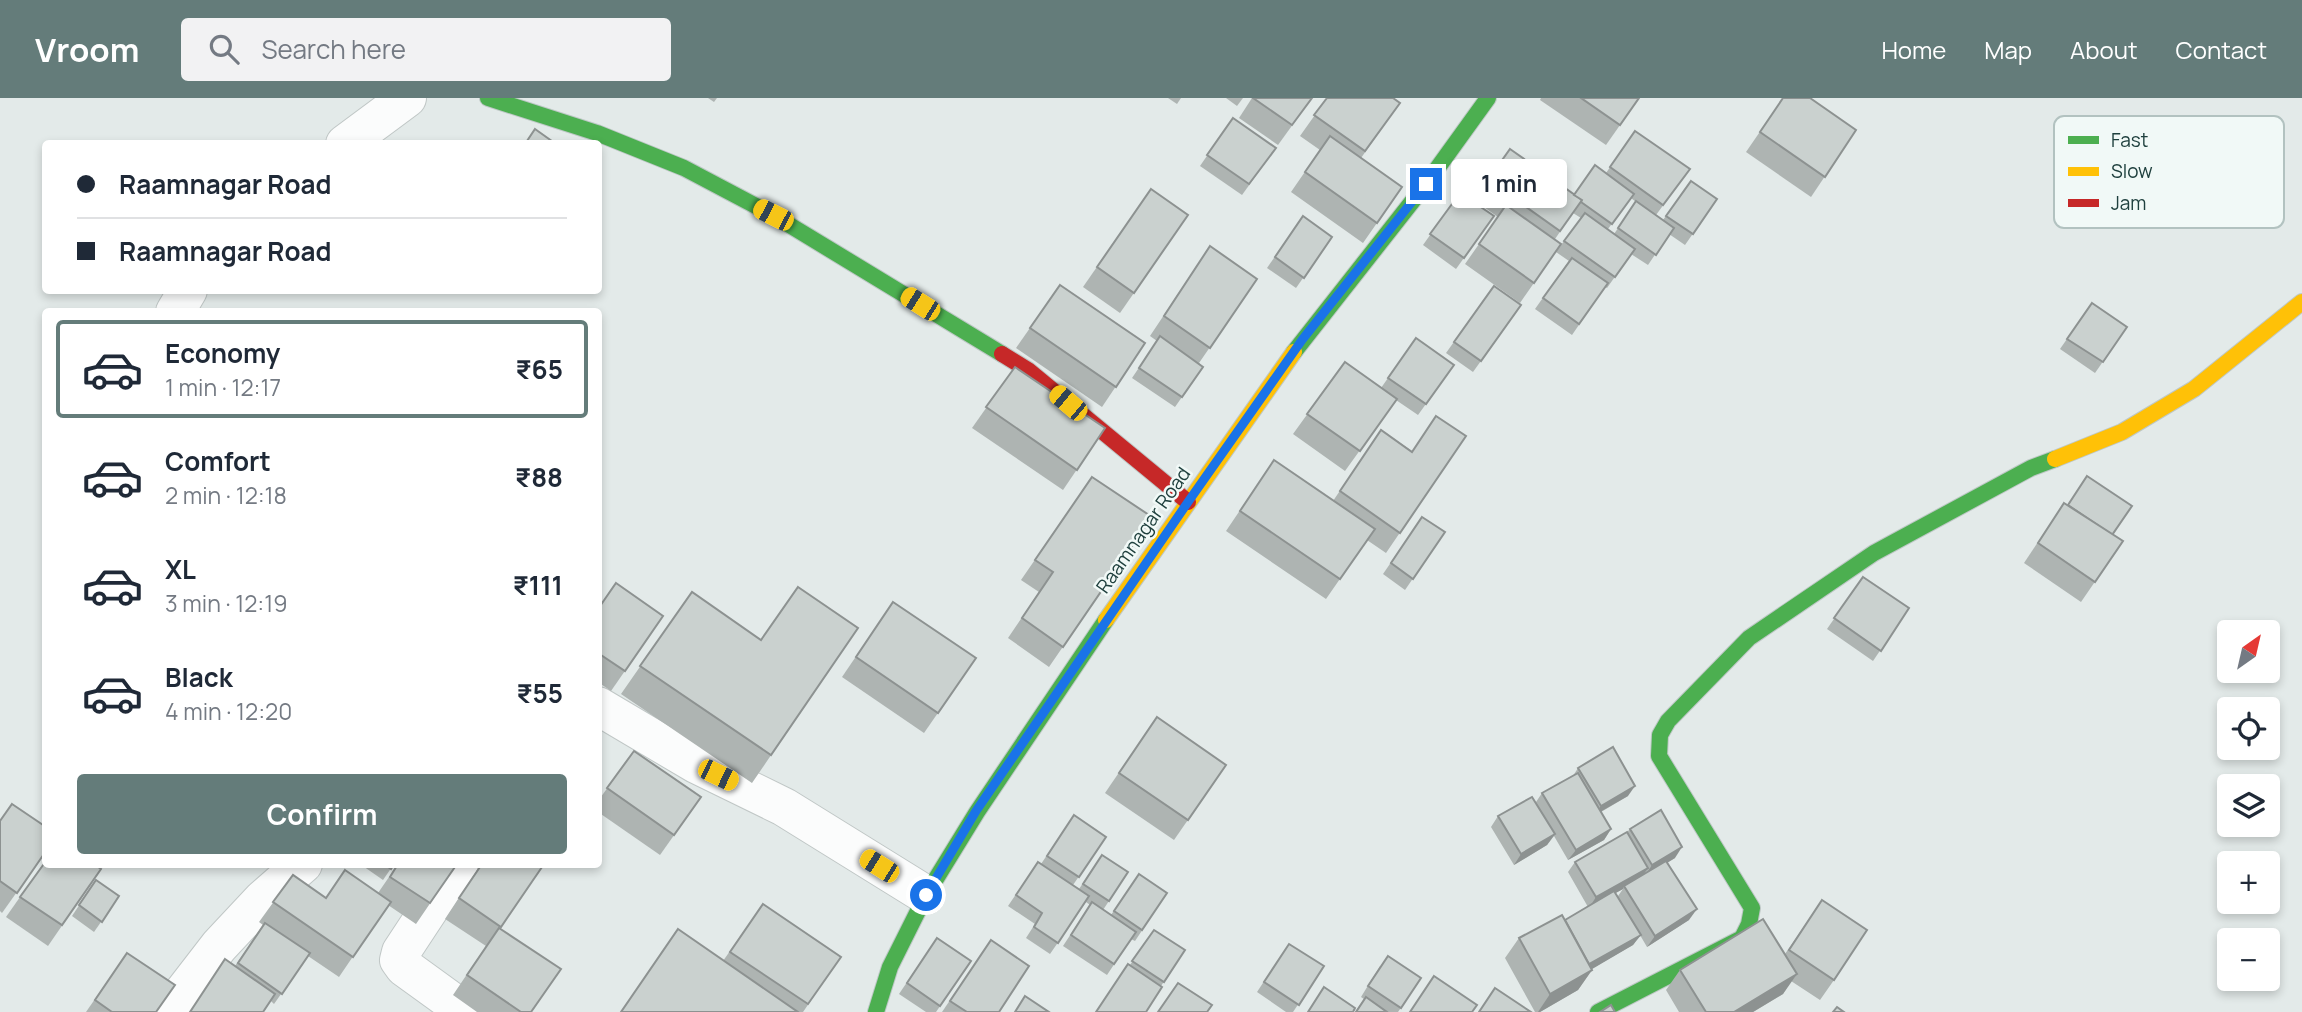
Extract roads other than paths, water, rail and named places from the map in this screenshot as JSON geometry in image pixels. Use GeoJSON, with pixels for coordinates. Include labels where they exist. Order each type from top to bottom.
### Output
{"type":"FeatureCollection","features":[{"type":"Feature","properties":{"kind":"main road"},"geometry":{"type":"LineString","coordinates":[[488,98],[597,133],[684,168],[773,215],[1028,370],[1188,502]]}},
{"type":"Feature","properties":{"kind":"main road","name":"Raamnagar Road"},"geometry":{"type":"LineString","coordinates":[[876,1012],[890,967],[926,895],[976,811],[1302,340],[1426,184],[1488,98]]}},
{"type":"Feature","properties":{"kind":"main road"},"geometry":{"type":"LineString","coordinates":[[1598,1012],[1742,937],[1749,924],[1752,908],[1659,756],[1660,735],[1668,721],[1749,638],[1874,553],[2031,468],[2122,432],[2194,389],[2302,302]]}},
{"type":"Feature","properties":{"kind":"street"},"geometry":{"type":"LineString","coordinates":[[350,140],[407,98]]}},
{"type":"Feature","properties":{"kind":"street"},"geometry":{"type":"LineString","coordinates":[[602,708],[696,764],[784,807],[926,895]]}},
{"type":"Feature","properties":{"kind":"street"},"geometry":{"type":"LineString","coordinates":[[168,1012],[219,946],[263,899],[298,868]]}},
{"type":"Feature","properties":{"kind":"street"},"geometry":{"type":"LineString","coordinates":[[456,868],[401,951],[399,960],[404,967],[466,1012]]}}]}
